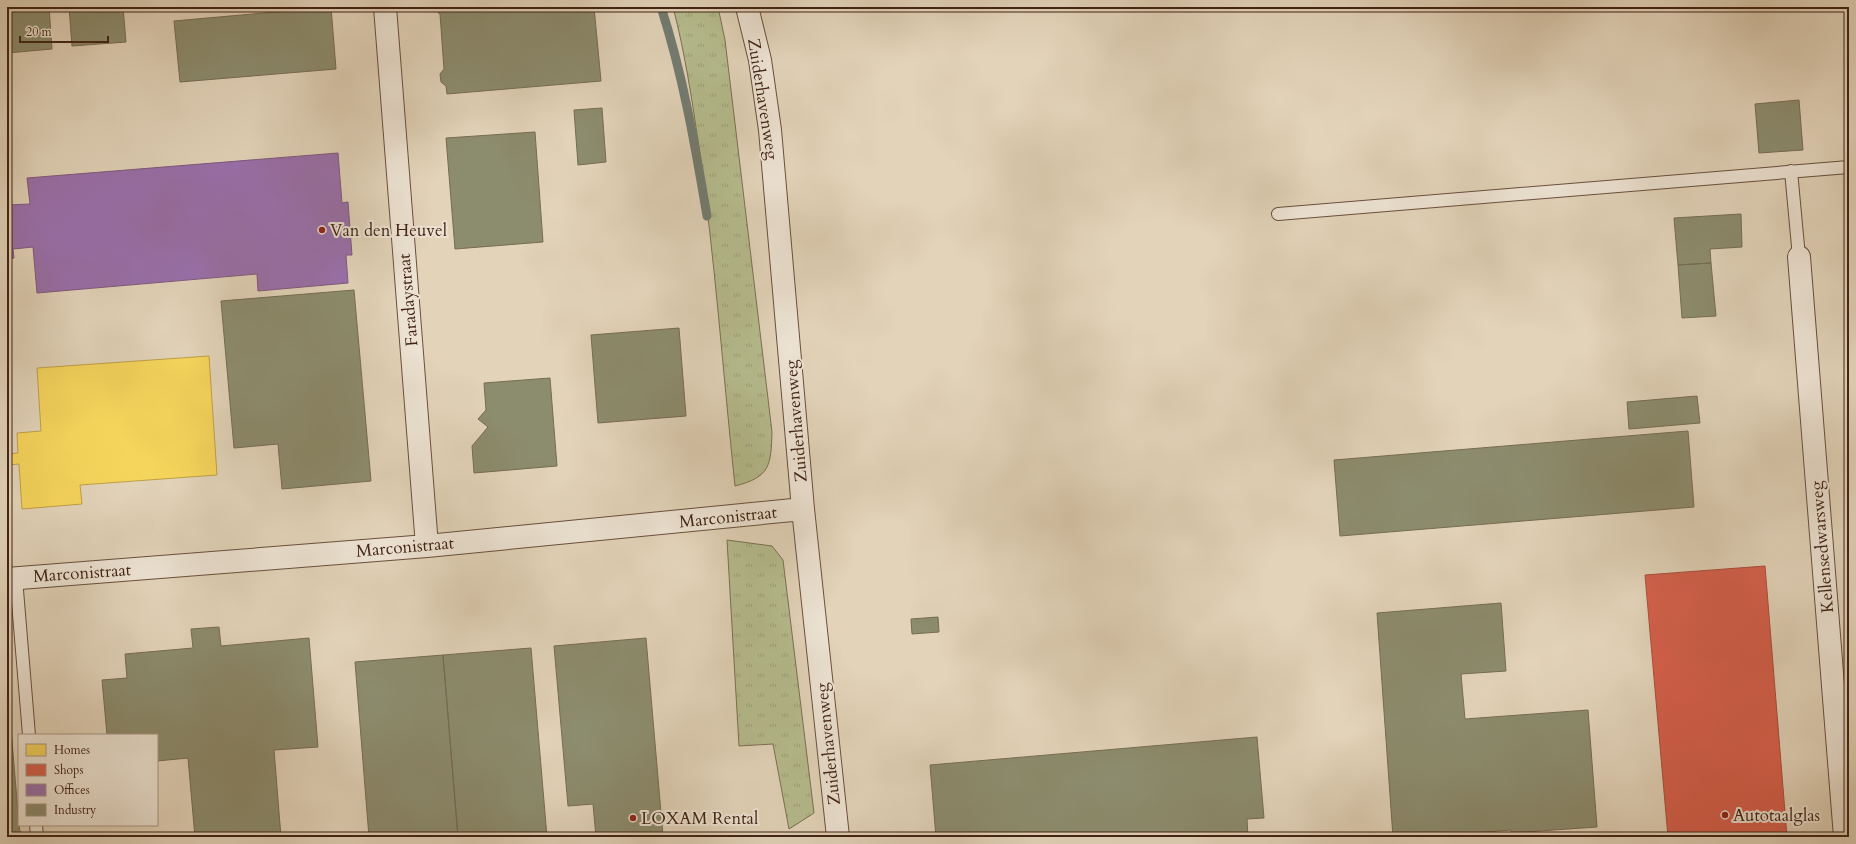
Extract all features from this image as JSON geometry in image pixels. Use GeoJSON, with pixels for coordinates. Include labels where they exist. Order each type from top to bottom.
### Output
{"type":"FeatureCollection","features":[{"type":"Feature","properties":{"kind":"street","name":"Faradaystraat"},"geometry":{"type":"LineString","coordinates":[[385,7],[428,546]]}},
{"type":"Feature","properties":{"kind":"street","name":"Zuiderhavenweg"},"geometry":{"type":"LineString","coordinates":[[747,7],[760,60],[770,130],[803,509],[838,837]]}},
{"type":"Feature","properties":{"kind":"street","name":"Kellensedwarsweg"},"geometry":{"type":"LineString","coordinates":[[1799,257],[1845,837]]}},
{"type":"Feature","properties":{"kind":"street","name":"Marconistraat"},"geometry":{"type":"LineString","coordinates":[[12,578],[428,546],[803,509]]}},
{"type":"Feature","properties":{"kind":"lane"},"geometry":{"type":"LineString","coordinates":[[1278,214],[1849,166]]}},
{"type":"Feature","properties":{"kind":"lane"},"geometry":{"type":"LineString","coordinates":[[1791,171],[1799,257]]}},
{"type":"Feature","properties":{"kind":"lane"},"geometry":{"type":"LineString","coordinates":[[12,578],[29,734]]}},
{"type":"Feature","properties":{"kind":"lane"},"geometry":{"type":"LineString","coordinates":[[36,826],[37,837]]}},
{"type":"Feature","properties":{"kind":"green space"},"geometry":{"type":"Polygon","coordinates":[[[673,7],[718,7],[725,40],[772,432],[771,454],[769,462],[762,474],[755,479],[735,486],[705,189],[688,77],[673,7]]]}},
{"type":"Feature","properties":{"kind":"green space"},"geometry":{"type":"Polygon","coordinates":[[[727,540],[772,546],[783,560],[814,813],[789,829],[773,744],[739,746],[727,540]]]}},
{"type":"Feature","properties":{"kind":"building: Homes"},"geometry":{"type":"Polygon","coordinates":[[[209,356],[217,475],[80,485],[82,504],[22,509],[19,464],[8,465],[7,454],[18,453],[17,433],[41,431],[37,368],[209,356]]]}},
{"type":"Feature","properties":{"kind":"building: Shops"},"geometry":{"type":"Polygon","coordinates":[[[1765,566],[1787,837],[1668,837],[1645,575],[1765,566]]]}},
{"type":"Feature","properties":{"kind":"building: Offices"},"geometry":{"type":"Polygon","coordinates":[[[338,153],[342,203],[348,202],[352,255],[346,255],[348,283],[258,291],[257,274],[37,293],[33,247],[13,249],[14,258],[8,259],[7,268],[7,205],[30,204],[27,178],[338,153]]]}},
{"type":"Feature","properties":{"kind":"building: Industry"},"geometry":{"type":"Polygon","coordinates":[[[7,7],[49,7],[52,49],[7,53],[7,7]]]}},
{"type":"Feature","properties":{"kind":"building: Industry"},"geometry":{"type":"Polygon","coordinates":[[[69,7],[123,7],[126,42],[72,46],[69,7]]]}},
{"type":"Feature","properties":{"kind":"building: Industry"},"geometry":{"type":"Polygon","coordinates":[[[331,7],[336,69],[180,82],[174,21],[331,7]]]}},
{"type":"Feature","properties":{"kind":"building: Industry"},"geometry":{"type":"Polygon","coordinates":[[[434,7],[594,7],[601,81],[447,94],[446,86],[441,82],[440,74],[444,69],[440,14],[434,7]]]}},
{"type":"Feature","properties":{"kind":"building: Industry"},"geometry":{"type":"Polygon","coordinates":[[[1799,100],[1803,150],[1759,153],[1755,104],[1799,100]]]}},
{"type":"Feature","properties":{"kind":"building: Industry"},"geometry":{"type":"Polygon","coordinates":[[[602,108],[606,162],[578,165],[574,110],[602,108]]]}},
{"type":"Feature","properties":{"kind":"building: Industry"},"geometry":{"type":"Polygon","coordinates":[[[535,132],[543,242],[455,249],[446,138],[535,132]]]}},
{"type":"Feature","properties":{"kind":"building: Industry"},"geometry":{"type":"Polygon","coordinates":[[[1741,214],[1742,247],[1710,249],[1711,263],[1678,265],[1674,218],[1741,214]]]}},
{"type":"Feature","properties":{"kind":"building: Industry"},"geometry":{"type":"Polygon","coordinates":[[[1711,263],[1716,316],[1682,318],[1678,265],[1711,263]]]}},
{"type":"Feature","properties":{"kind":"building: Industry"},"geometry":{"type":"Polygon","coordinates":[[[354,290],[371,481],[282,489],[278,444],[234,448],[221,301],[354,290]]]}},
{"type":"Feature","properties":{"kind":"building: Industry"},"geometry":{"type":"Polygon","coordinates":[[[679,328],[686,416],[598,423],[591,335],[679,328]]]}},
{"type":"Feature","properties":{"kind":"building: Industry"},"geometry":{"type":"Polygon","coordinates":[[[550,378],[557,466],[474,473],[472,446],[488,427],[478,419],[486,410],[484,383],[550,378]]]}},
{"type":"Feature","properties":{"kind":"building: Industry"},"geometry":{"type":"Polygon","coordinates":[[[1697,396],[1700,423],[1629,429],[1627,402],[1697,396]]]}},
{"type":"Feature","properties":{"kind":"building: Industry"},"geometry":{"type":"Polygon","coordinates":[[[1688,431],[1694,507],[1340,536],[1334,460],[1688,431]]]}},
{"type":"Feature","properties":{"kind":"building: Industry"},"geometry":{"type":"Polygon","coordinates":[[[1501,603],[1506,671],[1461,674],[1465,719],[1588,710],[1597,827],[1511,833],[1511,830],[1473,833],[1473,837],[1393,837],[1377,613],[1501,603]]]}},
{"type":"Feature","properties":{"kind":"building: Industry"},"geometry":{"type":"Polygon","coordinates":[[[938,617],[939,632],[912,634],[911,619],[938,617]]]}},
{"type":"Feature","properties":{"kind":"building: Industry"},"geometry":{"type":"Polygon","coordinates":[[[219,627],[221,646],[309,638],[318,747],[274,750],[281,837],[195,837],[188,758],[158,761],[158,734],[107,734],[102,680],[127,678],[125,654],[193,648],[191,629],[219,627]]]}},
{"type":"Feature","properties":{"kind":"building: Industry"},"geometry":{"type":"Polygon","coordinates":[[[646,638],[663,836],[670,837],[596,837],[593,804],[568,806],[554,646],[646,638]]]}},
{"type":"Feature","properties":{"kind":"building: Industry"},"geometry":{"type":"Polygon","coordinates":[[[531,648],[547,837],[458,837],[443,655],[531,648]]]}},
{"type":"Feature","properties":{"kind":"building: Industry"},"geometry":{"type":"Polygon","coordinates":[[[443,655],[458,837],[369,837],[355,662],[443,655]]]}},
{"type":"Feature","properties":{"kind":"building: Industry"},"geometry":{"type":"Polygon","coordinates":[[[7,681],[18,826],[21,837],[7,837],[7,681]]]}},
{"type":"Feature","properties":{"kind":"building: Industry"},"geometry":{"type":"Polygon","coordinates":[[[1257,737],[1264,818],[1247,819],[1248,837],[936,837],[930,765],[1257,737]]]}},
{"type":"Feature","properties":{"kind":"waterway"},"geometry":{"type":"LineString","coordinates":[[661,7],[682,84],[707,216]]}},
{"type":"Feature","properties":{"kind":"place","name":"Van den Heuvel"},"geometry":{"type":"Point","coordinates":[322,230]}},
{"type":"Feature","properties":{"kind":"place","name":"Autotaalglas"},"geometry":{"type":"Point","coordinates":[1725,815]}},
{"type":"Feature","properties":{"kind":"place","name":"LOXAM Rental"},"geometry":{"type":"Point","coordinates":[633,818]}}]}
